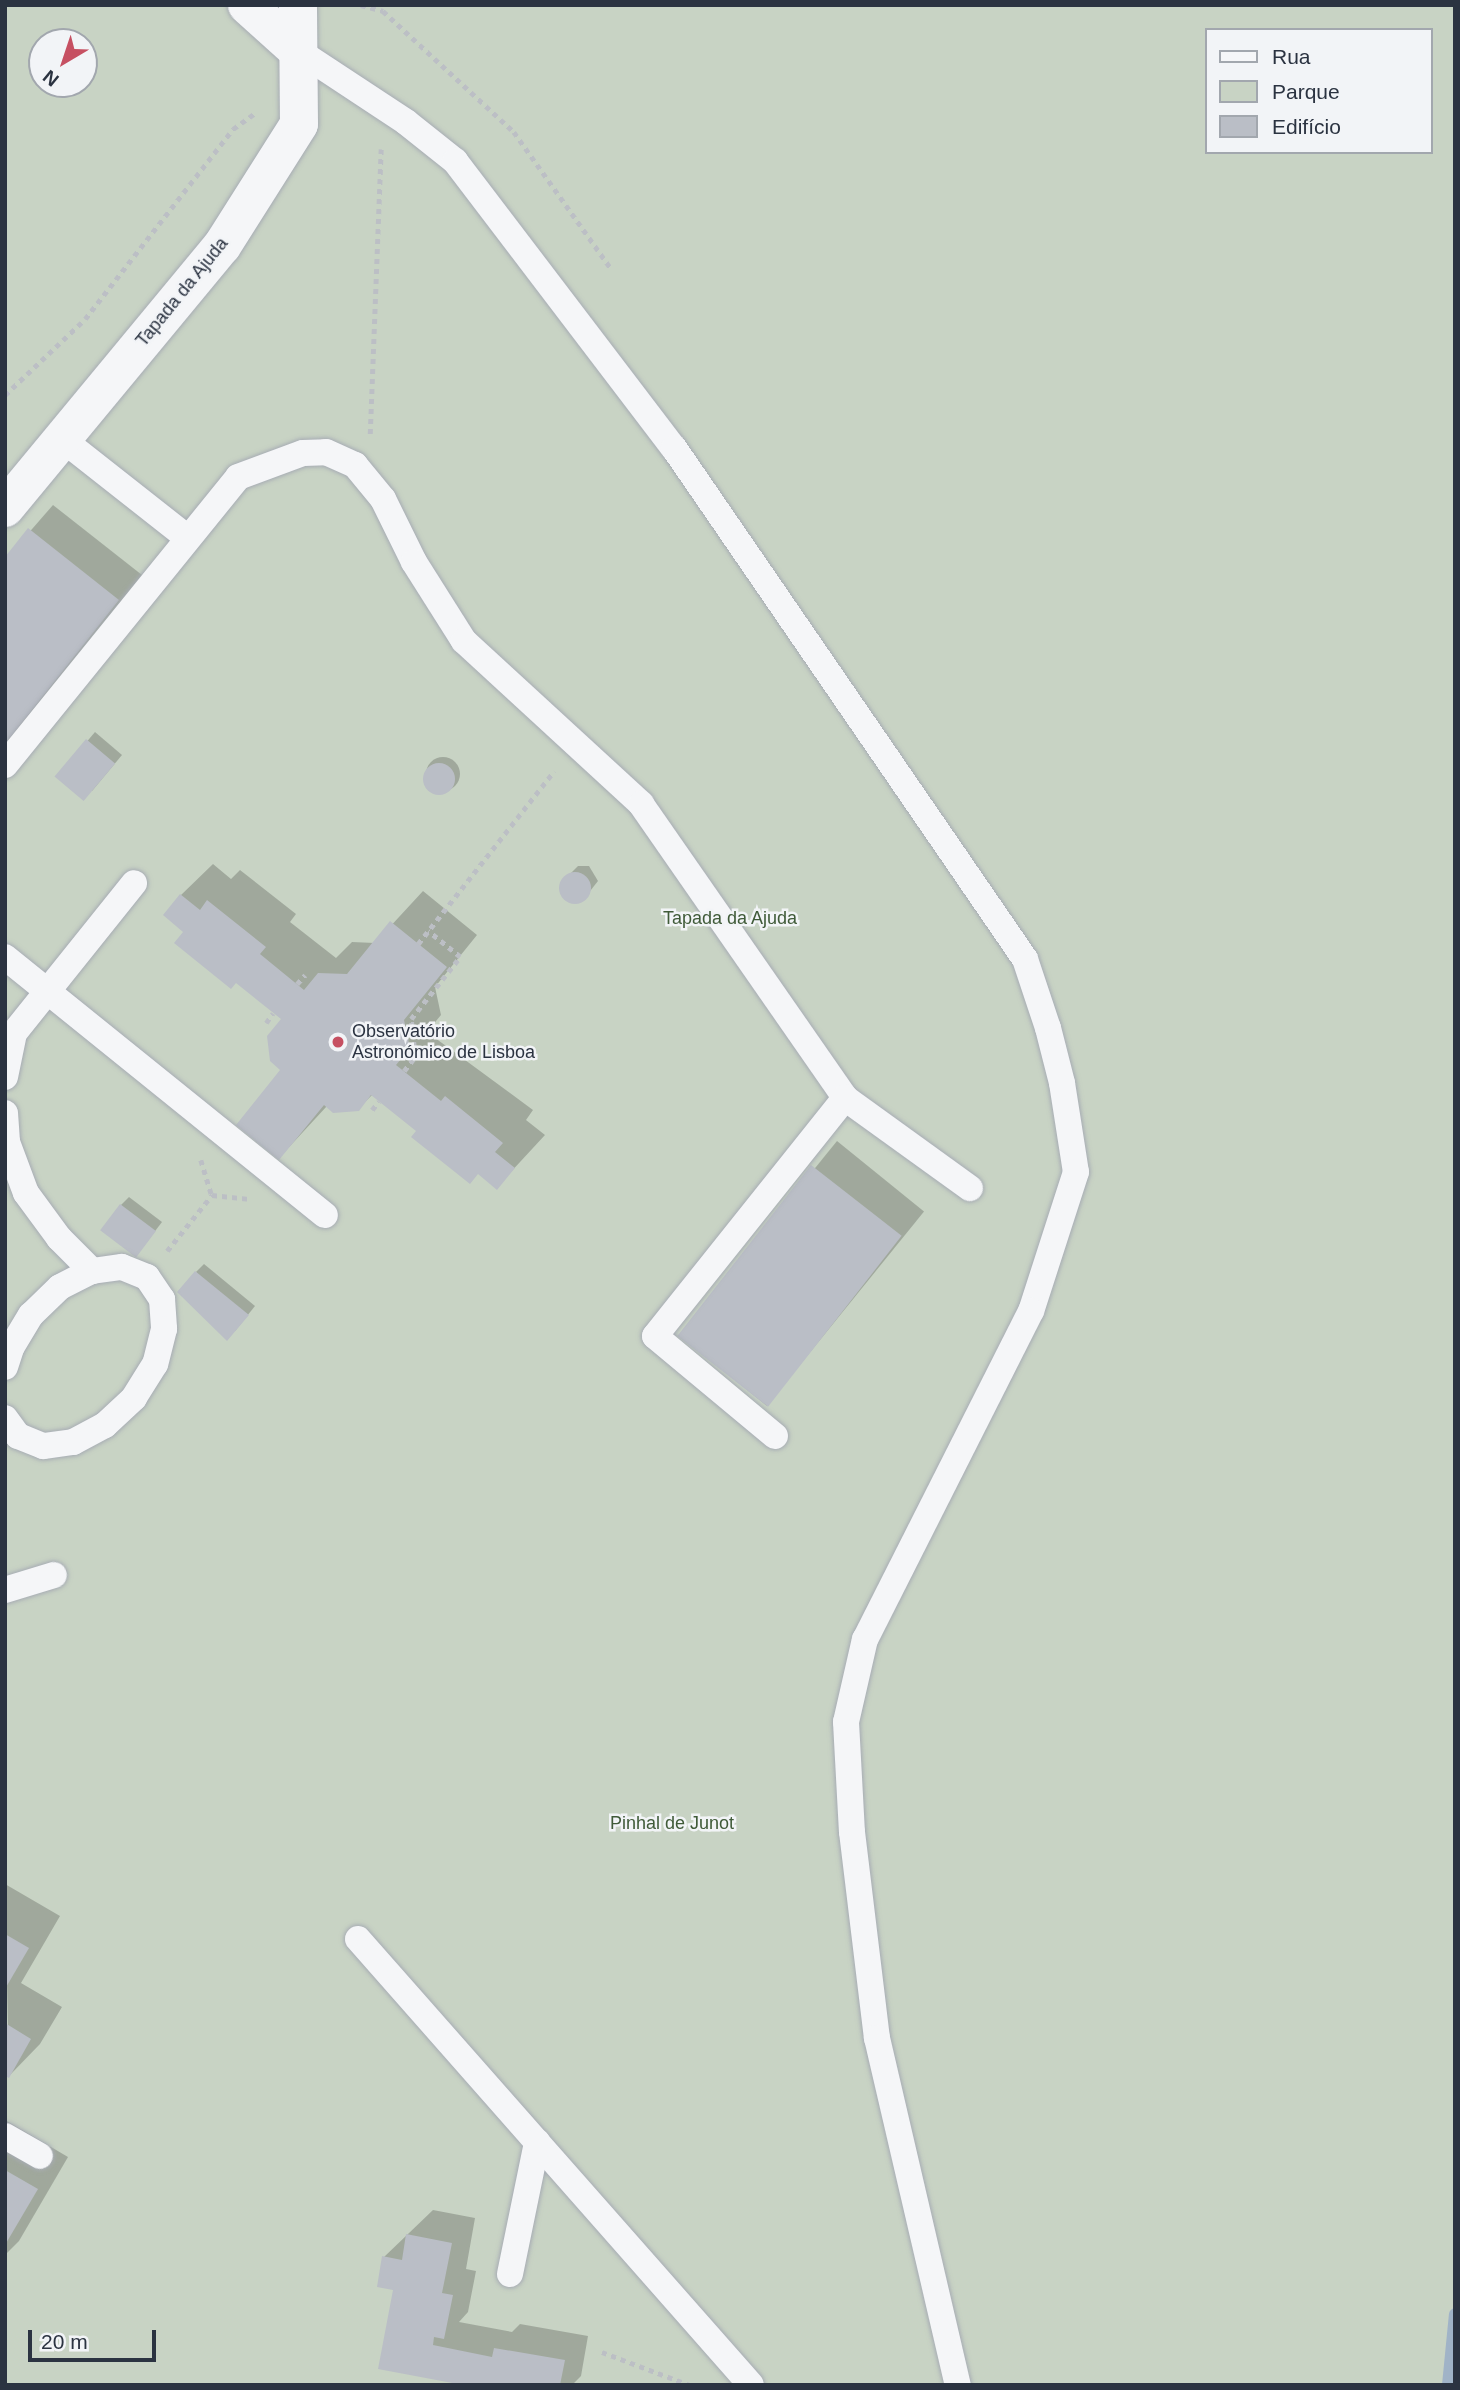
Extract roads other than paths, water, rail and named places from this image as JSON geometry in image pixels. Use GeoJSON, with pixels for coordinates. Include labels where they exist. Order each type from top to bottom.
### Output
{"type":"FeatureCollection","features":[{"type":"Feature","properties":{"kind":"street"},"geometry":{"type":"LineString","coordinates":[[247,5],[297,50]]}},
{"type":"Feature","properties":{"kind":"street","name":"Tapada da Ajuda"},"geometry":{"type":"LineString","coordinates":[[5,508],[222,246],[299,124],[298,5]]}},
{"type":"Feature","properties":{"kind":"lane"},"geometry":{"type":"LineString","coordinates":[[297,50],[382,106],[455,161],[674,448],[1025,959],[1062,1083],[1076,1172],[1031,1311],[864,1639],[846,1722],[852,1832],[877,2038],[957,2385]]}},
{"type":"Feature","properties":{"kind":"lane"},"geometry":{"type":"LineString","coordinates":[[62,439],[188,538]]}},
{"type":"Feature","properties":{"kind":"lane"},"geometry":{"type":"LineString","coordinates":[[5,765],[238,477],[303,453],[326,452],[355,465],[383,499],[414,562],[464,641],[574,746],[641,804],[845,1098],[970,1188]]}},
{"type":"Feature","properties":{"kind":"lane"},"geometry":{"type":"LineString","coordinates":[[5,1077],[14,1033],[134,883]]}},
{"type":"Feature","properties":{"kind":"lane"},"geometry":{"type":"LineString","coordinates":[[5,957],[325,1215]]}},
{"type":"Feature","properties":{"kind":"lane"},"geometry":{"type":"LineString","coordinates":[[775,1436],[655,1336],[845,1098]]}},
{"type":"Feature","properties":{"kind":"lane"},"geometry":{"type":"LineString","coordinates":[[5,1113],[7,1142],[26,1194],[59,1238],[92,1270]]}},
{"type":"Feature","properties":{"kind":"lane"},"geometry":{"type":"LineString","coordinates":[[5,1367],[10,1348],[31,1315],[60,1287],[92,1270],[122,1267],[147,1277],[162,1299],[164,1329],[155,1364],[134,1398],[105,1425],[73,1442],[43,1446],[9,1434]]}},
{"type":"Feature","properties":{"kind":"lane"},"geometry":{"type":"LineString","coordinates":[[5,1590],[54,1575]]}},
{"type":"Feature","properties":{"kind":"lane"},"geometry":{"type":"LineString","coordinates":[[358,1938],[751,2385]]}},
{"type":"Feature","properties":{"kind":"lane"},"geometry":{"type":"LineString","coordinates":[[5,2136],[40,2156]]}},
{"type":"Feature","properties":{"kind":"lane"},"geometry":{"type":"LineString","coordinates":[[510,2274],[537,2142]]}},
{"type":"Feature","properties":{"kind":"waterway"},"geometry":{"type":"LineString","coordinates":[[1448,2385],[1455,2314]]}},
{"type":"Feature","properties":{"kind":"place","name":"Observatório Astronómico de Lisboa"},"geometry":{"type":"Point","coordinates":[338,1042]}},
{"type":"Feature","properties":{"kind":"park label","name":"Pinhal de Junot"},"geometry":{"type":"Point","coordinates":[672,1823]}}]}
